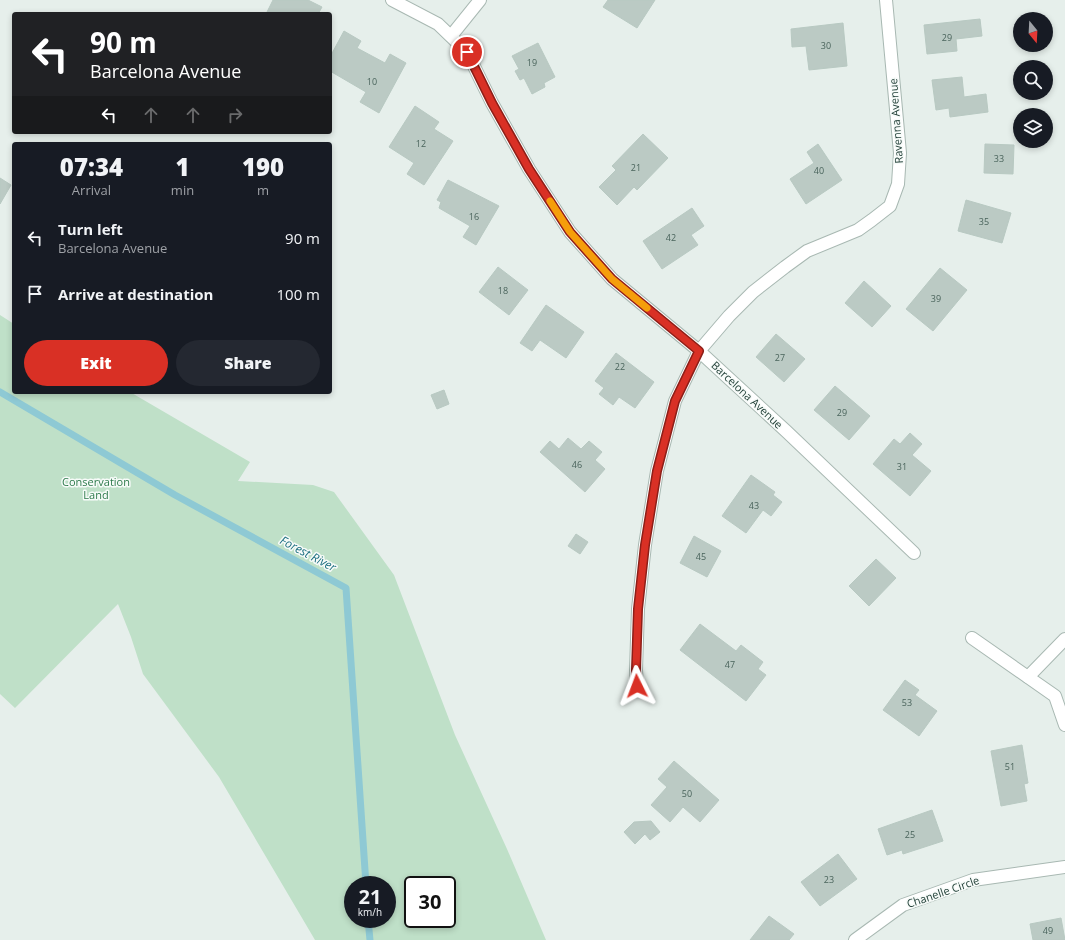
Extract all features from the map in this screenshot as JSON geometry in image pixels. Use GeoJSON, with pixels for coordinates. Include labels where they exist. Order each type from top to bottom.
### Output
{"type":"FeatureCollection","features":[{"type":"Feature","properties":{"kind":"street","name":"Barcelona Avenue"},"geometry":{"type":"LineString","coordinates":[[392,0],[438,24],[467,52],[492,103],[529,169],[570,232],[612,279],[699,351],[914,552]]}},
{"type":"Feature","properties":{"kind":"street"},"geometry":{"type":"LineString","coordinates":[[451,36],[480,0]]}},
{"type":"Feature","properties":{"kind":"street","name":"Ravenna Avenue"},"geometry":{"type":"LineString","coordinates":[[637,686],[636,670],[638,609],[645,545],[657,471],[675,401],[699,351],[753,292],[785,267],[807,252],[858,230],[890,206],[898,184],[900,153],[886,0]]}},
{"type":"Feature","properties":{"kind":"street"},"geometry":{"type":"LineString","coordinates":[[972,638],[1055,696],[1065,725]]}},
{"type":"Feature","properties":{"kind":"street"},"geometry":{"type":"LineString","coordinates":[[1028,677],[1065,639]]}},
{"type":"Feature","properties":{"kind":"street","name":"Chanelle Circle"},"geometry":{"type":"LineString","coordinates":[[855,940],[903,905],[973,880],[1065,867]]}},
{"type":"Feature","properties":{"kind":"green space","name":"Conservation Land"},"geometry":{"type":"Polygon","coordinates":[[[0,315],[12,323],[12,394],[133,394],[250,462],[238,481],[313,485],[334,492],[394,575],[455,735],[507,849],[546,940],[315,940],[219,777],[143,674],[118,604],[15,708],[0,694],[0,315]]]}},
{"type":"Feature","properties":{"kind":"building"},"geometry":{"type":"Polygon","coordinates":[[[273,0],[308,0],[322,7],[319,12],[267,12],[273,0]]]}},
{"type":"Feature","properties":{"kind":"building"},"geometry":{"type":"Polygon","coordinates":[[[608,0],[655,0],[637,28],[603,7],[608,0]]]}},
{"type":"Feature","properties":{"kind":"building"},"geometry":{"type":"Polygon","coordinates":[[[980,19],[982,36],[956,39],[957,51],[927,54],[924,25],[980,19]]]}},
{"type":"Feature","properties":{"kind":"building"},"geometry":{"type":"Polygon","coordinates":[[[843,23],[847,66],[809,70],[806,46],[792,47],[791,29],[843,23]]]}},
{"type":"Feature","properties":{"kind":"building"},"geometry":{"type":"Polygon","coordinates":[[[344,31],[361,41],[357,48],[385,63],[390,54],[406,63],[379,113],[360,102],[366,92],[332,72],[332,53],[344,31]]]}},
{"type":"Feature","properties":{"kind":"building"},"geometry":{"type":"Polygon","coordinates":[[[538,43],[555,77],[544,83],[545,87],[532,94],[524,78],[520,80],[515,71],[519,69],[512,56],[538,43]]]}},
{"type":"Feature","properties":{"kind":"building"},"geometry":{"type":"Polygon","coordinates":[[[962,77],[964,97],[986,94],[988,112],[950,117],[949,108],[936,110],[932,80],[962,77]]]}},
{"type":"Feature","properties":{"kind":"building"},"geometry":{"type":"Polygon","coordinates":[[[415,106],[439,122],[434,129],[453,141],[424,185],[407,174],[414,163],[389,147],[415,106]]]}},
{"type":"Feature","properties":{"kind":"building"},"geometry":{"type":"Polygon","coordinates":[[[643,134],[668,158],[637,190],[634,187],[617,205],[599,187],[616,170],[612,166],[643,134]]]}},
{"type":"Feature","properties":{"kind":"building"},"geometry":{"type":"Polygon","coordinates":[[[818,144],[842,180],[806,204],[790,179],[814,163],[807,152],[818,144]]]}},
{"type":"Feature","properties":{"kind":"building"},"geometry":{"type":"Polygon","coordinates":[[[985,144],[1013,145],[1013,174],[984,173],[985,144]]]}},
{"type":"Feature","properties":{"kind":"building"},"geometry":{"type":"Polygon","coordinates":[[[0,178],[11,185],[0,204],[0,178]]]}},
{"type":"Feature","properties":{"kind":"building"},"geometry":{"type":"Polygon","coordinates":[[[448,180],[499,206],[476,245],[463,237],[470,226],[439,208],[441,202],[437,200],[448,180]]]}},
{"type":"Feature","properties":{"kind":"building"},"geometry":{"type":"Polygon","coordinates":[[[966,200],[1011,213],[1002,243],[958,231],[966,200]]]}},
{"type":"Feature","properties":{"kind":"building"},"geometry":{"type":"Polygon","coordinates":[[[692,208],[704,226],[691,235],[698,245],[662,269],[643,241],[692,208]]]}},
{"type":"Feature","properties":{"kind":"building"},"geometry":{"type":"Polygon","coordinates":[[[498,267],[528,290],[509,315],[479,292],[498,267]]]}},
{"type":"Feature","properties":{"kind":"building"},"geometry":{"type":"Polygon","coordinates":[[[940,268],[967,290],[933,331],[906,309],[940,268]]]}},
{"type":"Feature","properties":{"kind":"building"},"geometry":{"type":"Polygon","coordinates":[[[864,281],[891,306],[872,327],[845,303],[864,281]]]}},
{"type":"Feature","properties":{"kind":"building"},"geometry":{"type":"Polygon","coordinates":[[[546,305],[584,332],[566,358],[540,340],[532,351],[520,343],[546,305]]]}},
{"type":"Feature","properties":{"kind":"building"},"geometry":{"type":"Polygon","coordinates":[[[776,334],[805,359],[784,382],[756,357],[776,334]]]}},
{"type":"Feature","properties":{"kind":"building"},"geometry":{"type":"Polygon","coordinates":[[[616,353],[654,382],[635,408],[619,397],[613,405],[599,394],[604,388],[595,381],[616,353]]]}},
{"type":"Feature","properties":{"kind":"building"},"geometry":{"type":"Polygon","coordinates":[[[835,386],[870,416],[849,440],[814,410],[835,386]]]}},
{"type":"Feature","properties":{"kind":"building"},"geometry":{"type":"Polygon","coordinates":[[[444,390],[449,404],[437,409],[431,395],[444,390]]]}},
{"type":"Feature","properties":{"kind":"building"},"geometry":{"type":"Polygon","coordinates":[[[910,433],[922,444],[912,455],[931,471],[910,496],[873,464],[894,439],[900,444],[910,433]]]}},
{"type":"Feature","properties":{"kind":"building"},"geometry":{"type":"Polygon","coordinates":[[[568,438],[581,449],[589,441],[602,452],[595,460],[605,469],[585,492],[540,452],[550,441],[559,449],[568,438]]]}},
{"type":"Feature","properties":{"kind":"building"},"geometry":{"type":"Polygon","coordinates":[[[751,475],[775,492],[773,495],[782,502],[771,516],[763,510],[746,533],[722,516],[751,475]]]}},
{"type":"Feature","properties":{"kind":"building"},"geometry":{"type":"Polygon","coordinates":[[[576,534],[588,542],[580,554],[568,546],[576,534]]]}},
{"type":"Feature","properties":{"kind":"building"},"geometry":{"type":"Polygon","coordinates":[[[694,536],[721,551],[707,577],[680,563],[694,536]]]}},
{"type":"Feature","properties":{"kind":"building"},"geometry":{"type":"Polygon","coordinates":[[[876,559],[896,578],[869,606],[849,586],[876,559]]]}},
{"type":"Feature","properties":{"kind":"building"},"geometry":{"type":"Polygon","coordinates":[[[700,624],[736,651],[741,645],[763,662],[758,669],[766,675],[746,701],[680,650],[700,624]]]}},
{"type":"Feature","properties":{"kind":"building"},"geometry":{"type":"Polygon","coordinates":[[[905,680],[919,690],[915,695],[937,711],[919,736],[883,710],[905,680]]]}},
{"type":"Feature","properties":{"kind":"building"},"geometry":{"type":"Polygon","coordinates":[[[1022,745],[1028,783],[1024,784],[1027,801],[1001,806],[991,751],[1022,745]]]}},
{"type":"Feature","properties":{"kind":"building"},"geometry":{"type":"Polygon","coordinates":[[[674,761],[719,800],[700,822],[683,807],[670,822],[651,805],[667,787],[658,779],[674,761]]]}},
{"type":"Feature","properties":{"kind":"building"},"geometry":{"type":"Polygon","coordinates":[[[932,810],[943,841],[903,854],[902,850],[887,855],[878,829],[932,810]]]}},
{"type":"Feature","properties":{"kind":"building"},"geometry":{"type":"Polygon","coordinates":[[[651,821],[660,832],[650,840],[645,834],[635,844],[624,832],[634,822],[651,821]]]}},
{"type":"Feature","properties":{"kind":"building"},"geometry":{"type":"Polygon","coordinates":[[[838,854],[857,879],[820,906],[801,882],[838,854]]]}},
{"type":"Feature","properties":{"kind":"building"},"geometry":{"type":"Polygon","coordinates":[[[769,916],[794,934],[789,940],[750,940],[769,916]]]}},
{"type":"Feature","properties":{"kind":"building"},"geometry":{"type":"Polygon","coordinates":[[[1061,918],[1065,940],[1033,940],[1030,924],[1061,918]]]}},
{"type":"Feature","properties":{"kind":"waterway","name":"Forest River"},"geometry":{"type":"LineString","coordinates":[[0,392],[175,495],[346,588],[365,876]]}},
{"type":"Feature","properties":{"kind":"waterway","name":"Forest River"},"geometry":{"type":"LineString","coordinates":[[369,928],[370,940]]}},
{"type":"Feature","properties":{"kind":"slow traffic"},"geometry":{"type":"LineString","coordinates":[[550,201],[570,232],[612,279],[647,308]]}},
{"type":"Feature","properties":{"kind":"route"},"geometry":{"type":"LineString","coordinates":[[467,52],[492,103],[529,169],[570,232],[612,279],[699,351],[675,401],[657,471],[645,545],[638,609],[636,670],[637,686]]}}]}
